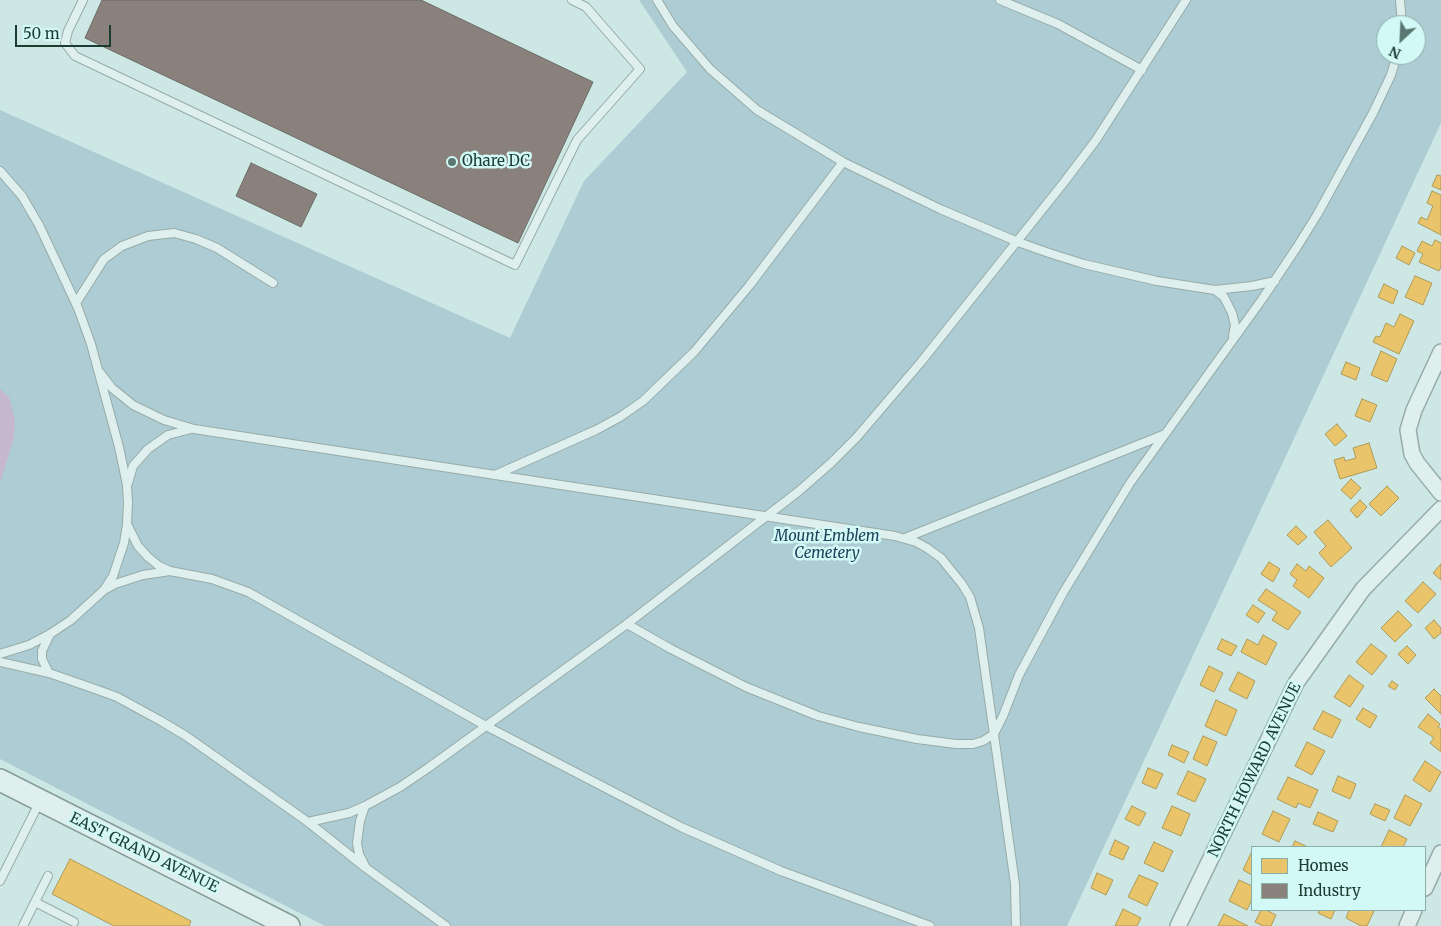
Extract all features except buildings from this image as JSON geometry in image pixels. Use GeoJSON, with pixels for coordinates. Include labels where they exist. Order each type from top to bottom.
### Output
{"type":"FeatureCollection","features":[{"type":"Feature","properties":{"kind":"main road","name":"EAST GRAND AVENUE"},"geometry":{"type":"LineString","coordinates":[[0,780],[289,926]]}},
{"type":"Feature","properties":{"kind":"street"},"geometry":{"type":"LineString","coordinates":[[1441,352],[1414,410],[1408,430],[1412,454],[1441,493]]}},
{"type":"Feature","properties":{"kind":"street","name":"NORTH HOWARD AVENUE"},"geometry":{"type":"LineString","coordinates":[[1178,926],[1296,683],[1363,589],[1441,509]]}},
{"type":"Feature","properties":{"kind":"street"},"geometry":{"type":"LineString","coordinates":[[1426,886],[1441,853]]}},
{"type":"Feature","properties":{"kind":"street"},"geometry":{"type":"LineString","coordinates":[[1407,926],[1414,911]]}},
{"type":"Feature","properties":{"kind":"lane"},"geometry":{"type":"LineString","coordinates":[[83,0],[68,30],[65,43],[75,56],[515,265],[577,140],[640,69],[586,7],[572,0]]}},
{"type":"Feature","properties":{"kind":"lane"},"geometry":{"type":"LineString","coordinates":[[657,0],[673,26],[690,47],[731,88],[757,110],[843,162],[940,209],[1018,242],[1058,256],[1157,281],[1215,290],[1252,286],[1275,281]]}},
{"type":"Feature","properties":{"kind":"lane"},"geometry":{"type":"LineString","coordinates":[[1000,0],[1058,24],[1142,70]]}},
{"type":"Feature","properties":{"kind":"lane"},"geometry":{"type":"LineString","coordinates":[[308,822],[349,813],[366,806],[400,787],[428,768],[627,624],[831,463],[916,369],[1018,242],[1096,140],[1186,0]]}},
{"type":"Feature","properties":{"kind":"lane"},"geometry":{"type":"LineString","coordinates":[[1400,0],[1401,15]]}},
{"type":"Feature","properties":{"kind":"lane"},"geometry":{"type":"LineString","coordinates":[[627,624],[746,687],[818,716],[917,739],[956,744],[973,744],[983,741],[994,734],[1019,675],[1063,594],[1130,483],[1275,281],[1317,215],[1373,113],[1394,65]]}},
{"type":"Feature","properties":{"kind":"lane"},"geometry":{"type":"LineString","coordinates":[[495,475],[596,430],[620,417],[643,401],[694,352],[749,286],[843,162]]}},
{"type":"Feature","properties":{"kind":"lane"},"geometry":{"type":"LineString","coordinates":[[0,171],[22,196],[39,225],[76,303],[98,370],[119,447],[127,485],[127,524],[124,543],[113,576],[104,590]]}},
{"type":"Feature","properties":{"kind":"lane"},"geometry":{"type":"LineString","coordinates":[[76,303],[104,260],[122,246],[148,236],[174,233],[196,239],[217,248],[273,283]]}},
{"type":"Feature","properties":{"kind":"lane"},"geometry":{"type":"LineString","coordinates":[[1215,290],[1224,297],[1232,313],[1235,325],[1232,340]]}},
{"type":"Feature","properties":{"kind":"lane"},"geometry":{"type":"LineString","coordinates":[[98,370],[112,388],[133,405],[164,420],[194,429],[766,516],[905,538],[916,542],[940,558],[962,584],[970,597],[979,628],[1015,884],[1016,926]]}},
{"type":"Feature","properties":{"kind":"lane"},"geometry":{"type":"LineString","coordinates":[[127,485],[133,466],[148,449],[168,435],[194,429]]}},
{"type":"Feature","properties":{"kind":"lane"},"geometry":{"type":"LineString","coordinates":[[905,538],[1163,435]]}},
{"type":"Feature","properties":{"kind":"lane"},"geometry":{"type":"LineString","coordinates":[[127,524],[138,546],[154,562],[170,571],[212,579],[248,592],[486,726],[681,827],[780,871],[930,926]]}},
{"type":"Feature","properties":{"kind":"lane"},"geometry":{"type":"LineString","coordinates":[[0,654],[50,634],[71,620],[104,590],[115,584],[143,575],[170,571]]}},
{"type":"Feature","properties":{"kind":"lane"},"geometry":{"type":"LineString","coordinates":[[49,673],[42,659],[42,651],[50,634]]}},
{"type":"Feature","properties":{"kind":"lane"},"geometry":{"type":"LineString","coordinates":[[0,662],[49,673],[117,697],[161,721],[193,741],[308,822],[366,868],[446,926]]}},
{"type":"Feature","properties":{"kind":"lane"},"geometry":{"type":"LineString","coordinates":[[0,881],[40,801]]}},
{"type":"Feature","properties":{"kind":"lane"},"geometry":{"type":"LineString","coordinates":[[366,806],[360,821],[357,843],[359,854],[366,868]]}},
{"type":"Feature","properties":{"kind":"lane"},"geometry":{"type":"LineString","coordinates":[[23,926],[48,876]]}},
{"type":"Feature","properties":{"kind":"lane"},"geometry":{"type":"LineString","coordinates":[[35,902],[74,922]]}},
{"type":"Feature","properties":{"kind":"green space","name":"Mount Emblem Cemetery"},"geometry":{"type":"Polygon","coordinates":[[[639,0],[1441,0],[1441,123],[1067,926],[325,926],[0,759],[0,110],[510,338],[584,181],[687,72],[639,0]]]}},
{"type":"Feature","properties":{"kind":"shaded area"},"geometry":{"type":"Polygon","coordinates":[[[0,389],[9,397],[15,419],[14,438],[0,483],[0,389]]]}},
{"type":"Feature","properties":{"kind":"place","name":"Ohare DC"},"geometry":{"type":"Point","coordinates":[452,162]}}]}
